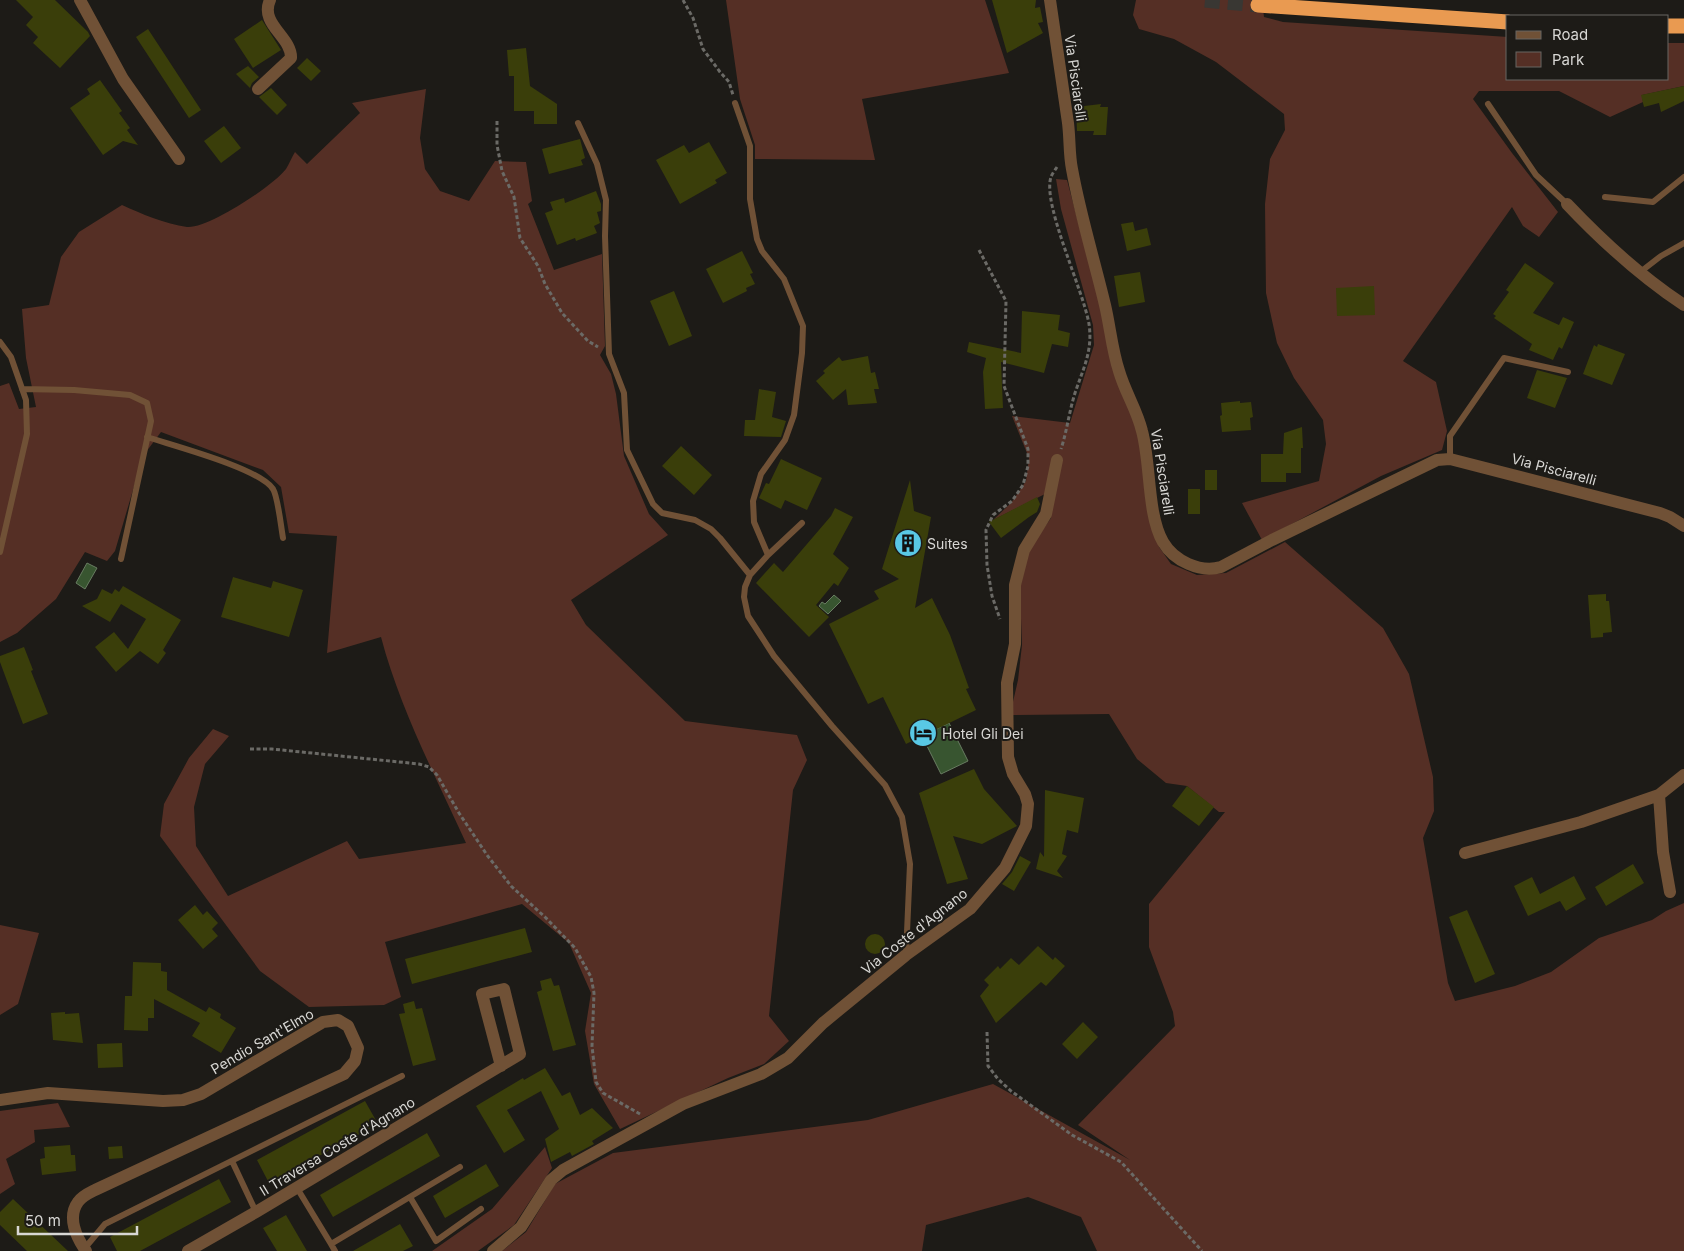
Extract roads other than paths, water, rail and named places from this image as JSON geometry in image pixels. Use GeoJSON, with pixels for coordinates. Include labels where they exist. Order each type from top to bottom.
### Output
{"type":"FeatureCollection","features":[{"type":"Feature","properties":{"kind":"highway"},"geometry":{"type":"LineString","coordinates":[[1258,4],[1506,22]]}},
{"type":"Feature","properties":{"kind":"highway"},"geometry":{"type":"LineString","coordinates":[[1669,26],[1684,26]]}},
{"type":"Feature","properties":{"kind":"street"},"geometry":{"type":"LineString","coordinates":[[80,0],[123,79],[179,159]]}},
{"type":"Feature","properties":{"kind":"street"},"geometry":{"type":"LineString","coordinates":[[258,89],[291,58],[291,51],[269,19],[268,4],[270,0]]}},
{"type":"Feature","properties":{"kind":"street","name":"Via Pisciarelli"},"geometry":{"type":"LineString","coordinates":[[1050,0],[1065,103],[1072,169],[1109,323],[1118,371],[1142,429],[1146,445],[1157,530],[1163,543],[1171,553],[1203,569],[1213,570],[1428,464],[1437,460],[1450,459],[1660,512],[1684,526]]}},
{"type":"Feature","properties":{"kind":"street"},"geometry":{"type":"LineString","coordinates":[[1567,204],[1595,234],[1639,273],[1684,305]]}},
{"type":"Feature","properties":{"kind":"street","name":"Via Coste d'Agnano"},"geometry":{"type":"LineString","coordinates":[[493,1251],[522,1227],[551,1180],[562,1170],[683,1104],[761,1074],[788,1058],[823,1024],[906,955],[970,909],[1005,868],[1026,826],[1028,804],[1025,794],[1013,774],[1008,757],[1007,684],[1015,644],[1015,585],[1024,550],[1046,514],[1058,460]]}},
{"type":"Feature","properties":{"kind":"street"},"geometry":{"type":"LineString","coordinates":[[1465,853],[1581,822],[1659,795],[1684,775]]}},
{"type":"Feature","properties":{"kind":"street"},"geometry":{"type":"LineString","coordinates":[[1659,795],[1663,852],[1670,892]]}},
{"type":"Feature","properties":{"kind":"street","name":"II Traversa Coste d'Agnano"},"geometry":{"type":"LineString","coordinates":[[188,1251],[297,1188],[501,1066],[520,1054],[504,989],[482,994],[501,1066]]}},
{"type":"Feature","properties":{"kind":"street","name":"Pendio Sant'Elmo"},"geometry":{"type":"LineString","coordinates":[[0,1100],[48,1093],[163,1101],[183,1100],[201,1094],[323,1022],[338,1020],[348,1026],[358,1048],[355,1061],[344,1074],[95,1190],[79,1200],[74,1208],[72,1219],[76,1235],[85,1250]]}},
{"type":"Feature","properties":{"kind":"lane"},"geometry":{"type":"LineString","coordinates":[[735,103],[750,146],[750,199],[757,238],[762,251],[784,279],[803,326],[802,353],[794,415],[785,440],[761,474],[753,501],[754,522],[768,556]]}},
{"type":"Feature","properties":{"kind":"lane"},"geometry":{"type":"LineString","coordinates":[[1488,104],[1536,175],[1567,204]]}},
{"type":"Feature","properties":{"kind":"lane"},"geometry":{"type":"LineString","coordinates":[[578,123],[597,164],[606,200],[605,236],[609,354],[624,393],[627,450],[653,504],[662,513],[695,520],[711,529],[750,575]]}},
{"type":"Feature","properties":{"kind":"lane"},"geometry":{"type":"LineString","coordinates":[[1605,197],[1653,202],[1684,176]]}},
{"type":"Feature","properties":{"kind":"lane"},"geometry":{"type":"LineString","coordinates":[[1639,273],[1661,256],[1684,243]]}},
{"type":"Feature","properties":{"kind":"lane"},"geometry":{"type":"LineString","coordinates":[[0,342],[11,357],[26,400],[27,434],[0,552]]}},
{"type":"Feature","properties":{"kind":"lane"},"geometry":{"type":"LineString","coordinates":[[1450,459],[1450,436],[1504,358],[1568,372]]}},
{"type":"Feature","properties":{"kind":"lane"},"geometry":{"type":"LineString","coordinates":[[22,388],[130,395],[146,403],[150,421],[121,559]]}},
{"type":"Feature","properties":{"kind":"lane"},"geometry":{"type":"LineString","coordinates":[[147,437],[246,470],[266,481],[274,491],[283,538]]}},
{"type":"Feature","properties":{"kind":"lane"},"geometry":{"type":"LineString","coordinates":[[802,523],[750,575],[744,597],[748,616],[774,656],[832,726],[885,785],[902,817],[910,864],[906,955]]}},
{"type":"Feature","properties":{"kind":"lane"},"geometry":{"type":"LineString","coordinates":[[85,1250],[106,1224],[402,1076]]}},
{"type":"Feature","properties":{"kind":"lane"},"geometry":{"type":"LineString","coordinates":[[232,1161],[256,1212]]}},
{"type":"Feature","properties":{"kind":"lane"},"geometry":{"type":"LineString","coordinates":[[331,1244],[460,1167]]}},
{"type":"Feature","properties":{"kind":"lane"},"geometry":{"type":"LineString","coordinates":[[297,1188],[335,1251]]}},
{"type":"Feature","properties":{"kind":"lane"},"geometry":{"type":"LineString","coordinates":[[410,1197],[436,1241],[481,1209]]}},
{"type":"Feature","properties":{"kind":"tunnel"},"geometry":{"type":"LineString","coordinates":[[1205,0],[1258,5]]}},
{"type":"Feature","properties":{"kind":"place","name":"Suites"},"geometry":{"type":"Point","coordinates":[908,543]}},
{"type":"Feature","properties":{"kind":"place","name":"Hotel Gli Dei"},"geometry":{"type":"Point","coordinates":[923,733]}}]}
